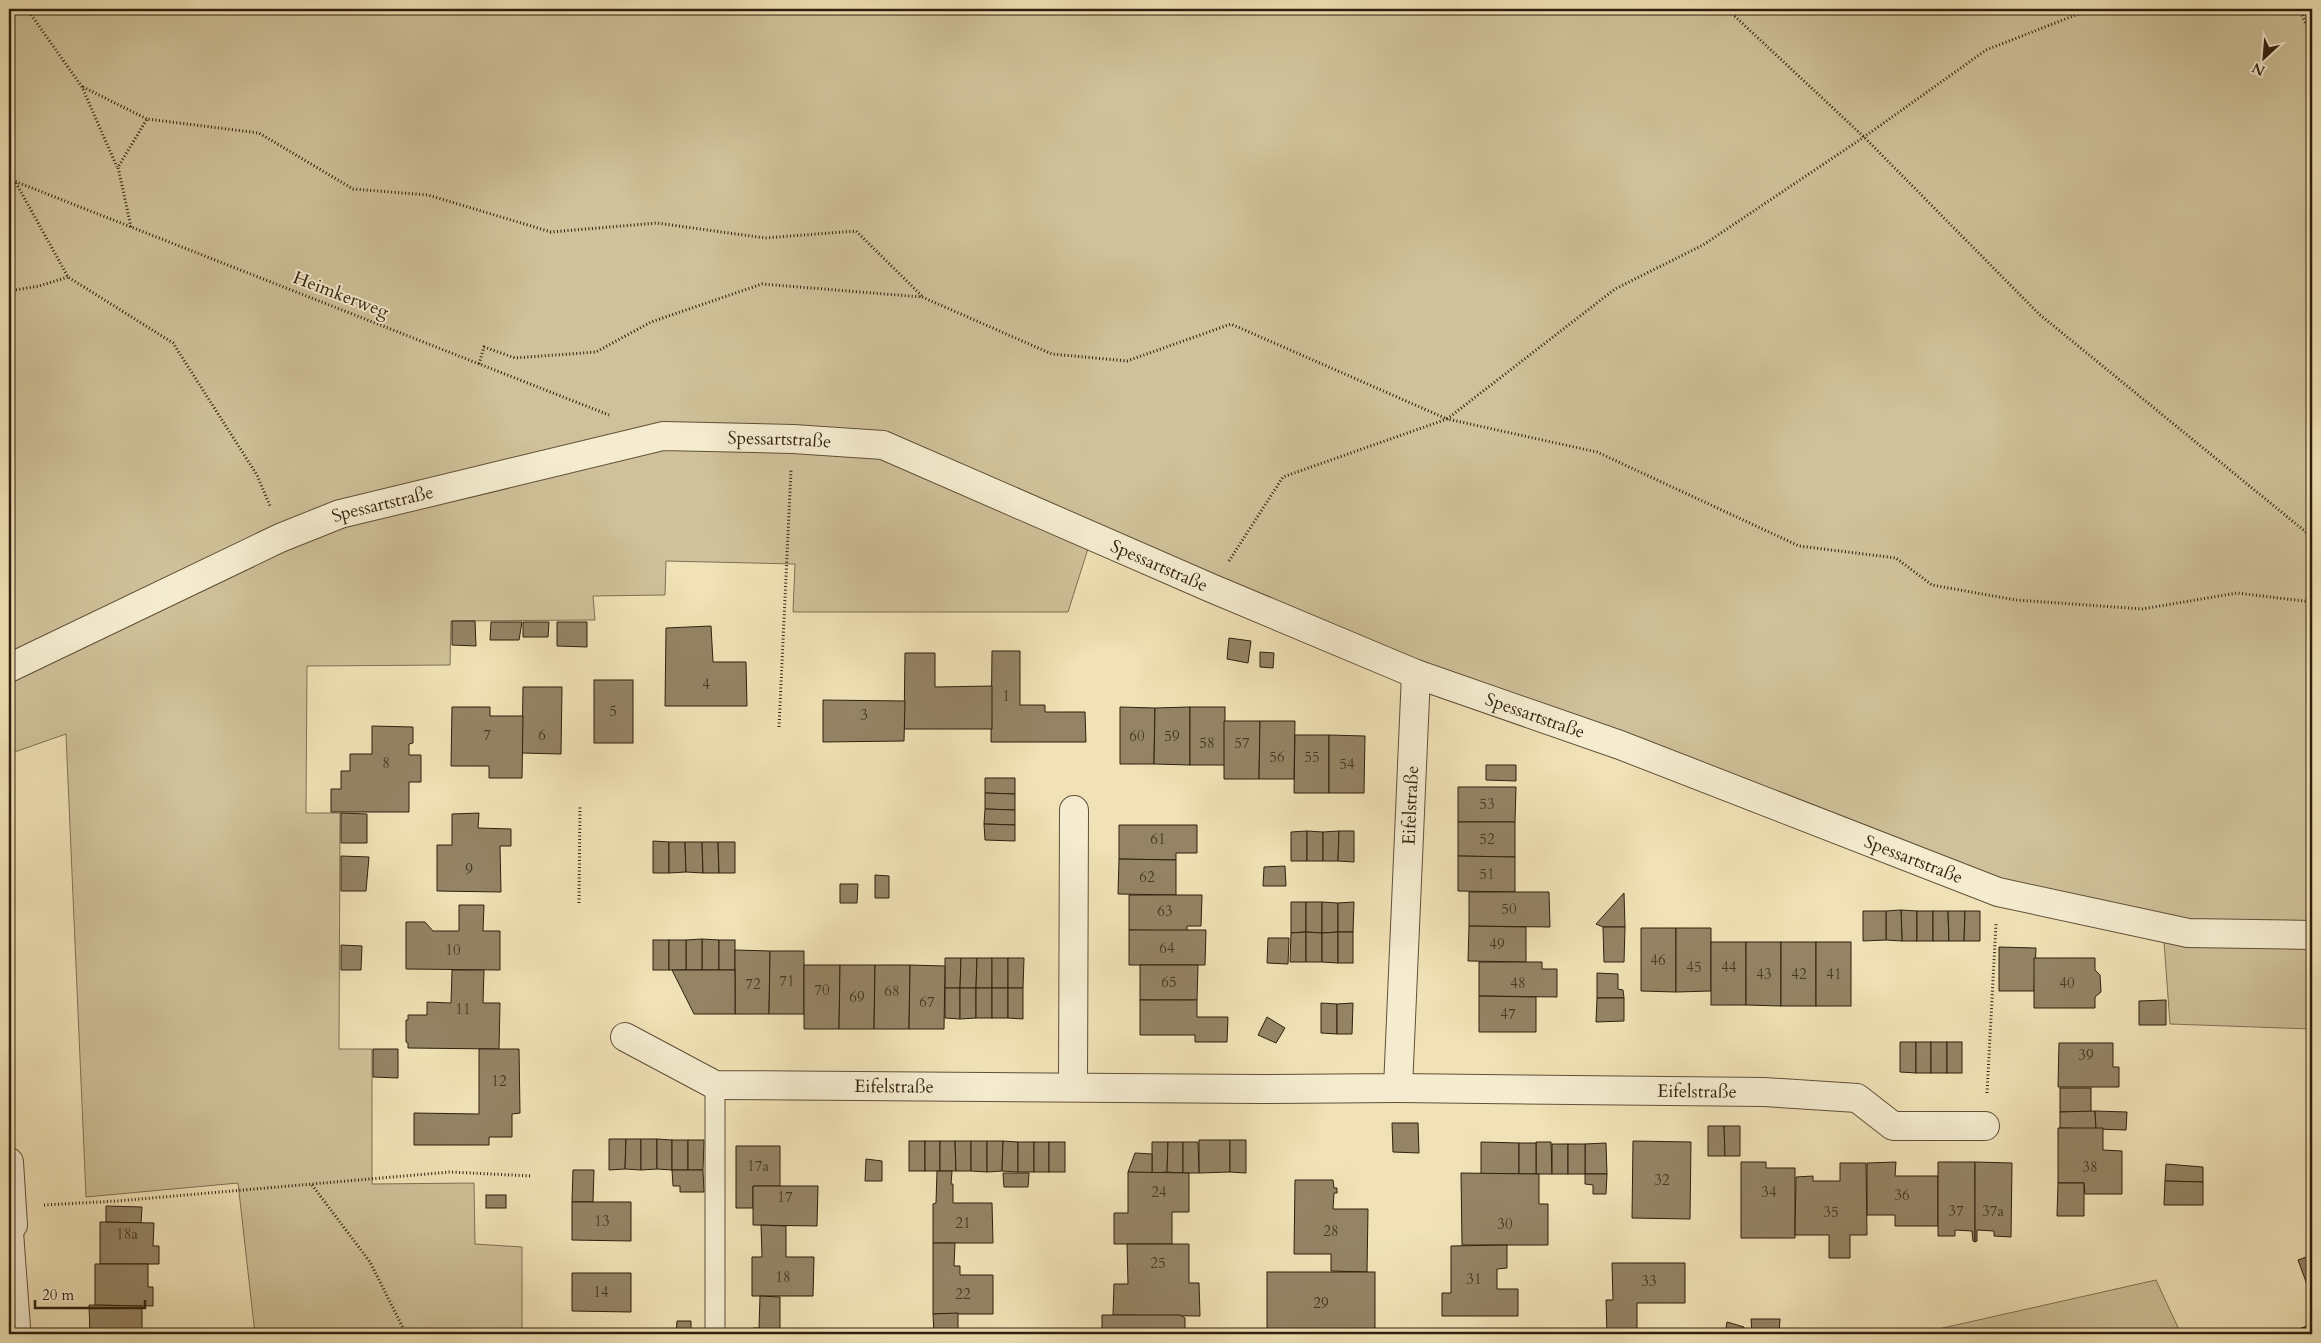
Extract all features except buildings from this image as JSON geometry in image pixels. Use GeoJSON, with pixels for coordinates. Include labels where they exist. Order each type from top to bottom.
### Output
{"type":"FeatureCollection","features":[{"type":"Feature","properties":{"kind":"street","name":"Spessartstraße"},"geometry":{"type":"LineString","coordinates":[[9,668],[280,538],[340,514],[663,436],[793,439],[884,445],[1211,588],[1416,674],[1620,745],[1998,892],[2188,933],[2312,935]]}},
{"type":"Feature","properties":{"kind":"street","name":"Eifelstraße"},"geometry":{"type":"LineString","coordinates":[[1398,1088],[1416,674]]}},
{"type":"Feature","properties":{"kind":"street"},"geometry":{"type":"LineString","coordinates":[[1074,810],[1074,1087]]}},
{"type":"Feature","properties":{"kind":"street","name":"Eifelstraße"},"geometry":{"type":"LineString","coordinates":[[625,1037],[715,1085],[1398,1088],[1764,1092],[1857,1098],[1893,1126],[1985,1126]]}},
{"type":"Feature","properties":{"kind":"street"},"geometry":{"type":"LineString","coordinates":[[9,1162],[11,1219]]}},
{"type":"Feature","properties":{"kind":"lane"},"geometry":{"type":"LineString","coordinates":[[715,1085],[715,1334]]}},
{"type":"Feature","properties":{"kind":"lane"},"geometry":{"type":"LineString","coordinates":[[11,1219],[21,1334]]}},
{"type":"Feature","properties":{"kind":"path"},"geometry":{"type":"LineString","coordinates":[[27,9],[82,87],[118,167],[132,228]]}},
{"type":"Feature","properties":{"kind":"path"},"geometry":{"type":"LineString","coordinates":[[1727,9],[1864,137],[2039,314],[2312,537]]}},
{"type":"Feature","properties":{"kind":"path"},"geometry":{"type":"LineString","coordinates":[[1211,588],[1284,477],[1447,419],[1616,290],[1703,245],[1864,137],[1986,50],[2091,9]]}},
{"type":"Feature","properties":{"kind":"path"},"geometry":{"type":"LineString","coordinates":[[2299,9],[2312,36]]}},
{"type":"Feature","properties":{"kind":"path"},"geometry":{"type":"LineString","coordinates":[[82,87],[147,119],[259,133],[353,189],[428,195],[551,232],[657,223],[765,238],[856,230],[922,297]]}},
{"type":"Feature","properties":{"kind":"path"},"geometry":{"type":"LineString","coordinates":[[118,167],[147,119]]}},
{"type":"Feature","properties":{"kind":"path","name":"Heimkerweg"},"geometry":{"type":"LineString","coordinates":[[9,179],[617,418]]}},
{"type":"Feature","properties":{"kind":"path"},"geometry":{"type":"LineString","coordinates":[[16,182],[68,277],[174,343],[257,475],[274,517],[280,538]]}},
{"type":"Feature","properties":{"kind":"path"},"geometry":{"type":"LineString","coordinates":[[9,291],[39,286],[68,277]]}},
{"type":"Feature","properties":{"kind":"path"},"geometry":{"type":"LineString","coordinates":[[479,364],[484,347],[516,358],[596,352],[651,322],[762,284],[922,297],[1052,354],[1127,361],[1231,324],[1447,419],[1597,452],[1799,546],[1896,558],[1932,585],[2016,600],[2142,610],[2237,593],[2312,602]]}},
{"type":"Feature","properties":{"kind":"path"},"geometry":{"type":"LineString","coordinates":[[779,727],[793,439]]}},
{"type":"Feature","properties":{"kind":"path"},"geometry":{"type":"LineString","coordinates":[[579,903],[580,805]]}},
{"type":"Feature","properties":{"kind":"path"},"geometry":{"type":"LineString","coordinates":[[1985,1126],[1998,892]]}},
{"type":"Feature","properties":{"kind":"path"},"geometry":{"type":"LineString","coordinates":[[11,1219],[117,1201],[450,1172],[532,1176]]}},
{"type":"Feature","properties":{"kind":"path"},"geometry":{"type":"LineString","coordinates":[[312,1185],[370,1262],[406,1334]]}},
{"type":"Feature","properties":{"kind":"shaded area"},"geometry":{"type":"Polygon","coordinates":[[[9,9],[2312,9],[2312,1029],[2170,1024],[2163,928],[1998,892],[1092,536],[1068,612],[793,612],[795,564],[666,561],[665,595],[593,596],[595,620],[451,621],[450,665],[307,666],[306,813],[340,813],[339,1049],[372,1049],[372,1184],[474,1183],[475,1244],[522,1247],[522,1334],[255,1334],[238,1183],[86,1197],[66,734],[9,754],[9,9]]]}},
{"type":"Feature","properties":{"kind":"shaded area"},"geometry":{"type":"Polygon","coordinates":[[[2156,1280],[2181,1334],[1916,1334],[2156,1280]]]}}]}
